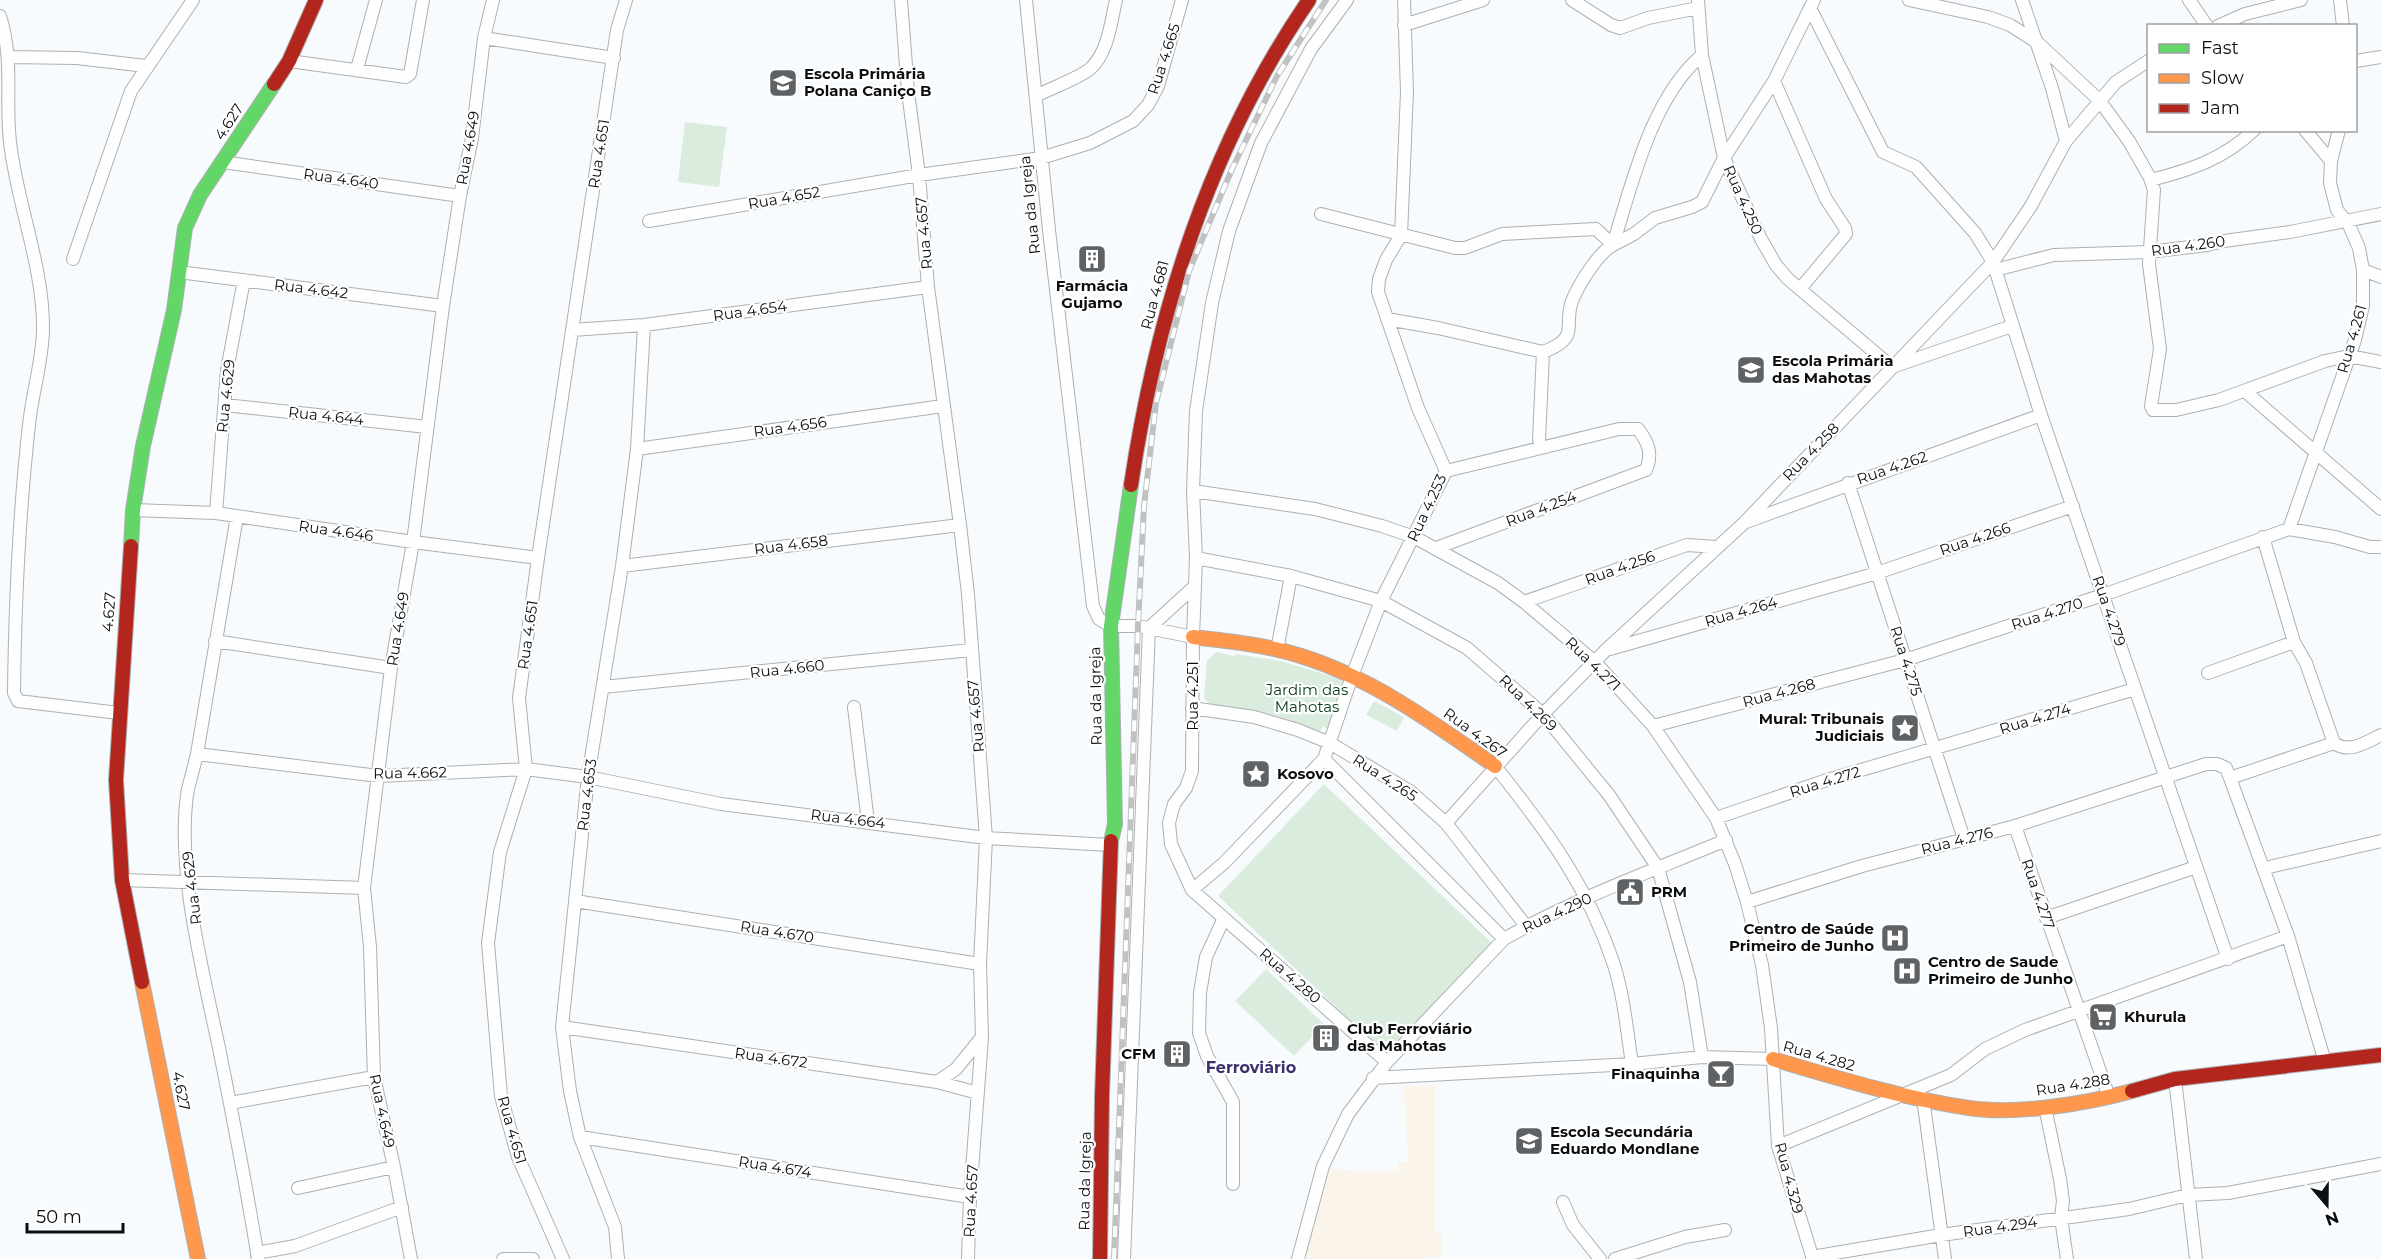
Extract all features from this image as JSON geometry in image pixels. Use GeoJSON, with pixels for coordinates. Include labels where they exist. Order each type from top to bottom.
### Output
{"type":"FeatureCollection","features":[{"type":"Feature","properties":{"kind":"street"},"geometry":{"type":"LineString","coordinates":[[73,259],[131,91],[193,0]]}},
{"type":"Feature","properties":{"kind":"street","name":"4.627"},"geometry":{"type":"LineString","coordinates":[[198,1259],[122,880],[116,780],[133,510],[142,446],[174,310],[185,228],[189,216],[200,195],[289,61],[316,0]]}},
{"type":"Feature","properties":{"kind":"street"},"geometry":{"type":"LineString","coordinates":[[357,69],[376,0]]}},
{"type":"Feature","properties":{"kind":"street"},"geometry":{"type":"LineString","coordinates":[[289,61],[357,69],[402,78],[410,75],[423,0]]}},
{"type":"Feature","properties":{"kind":"street","name":"Rua 4.649"},"geometry":{"type":"LineString","coordinates":[[411,1259],[374,1077],[370,947],[364,888],[391,668],[413,542],[443,306],[460,196],[472,138],[484,38],[494,0]]}},
{"type":"Feature","properties":{"kind":"street","name":"Rua 4.651"},"geometry":{"type":"LineString","coordinates":[[563,1259],[518,1157],[501,1096],[488,943],[500,852],[526,769],[519,698],[617,30],[626,0]]}},
{"type":"Feature","properties":{"kind":"street","name":"Rua 4.657"},"geometry":{"type":"LineString","coordinates":[[901,0],[928,286],[960,525],[986,838],[980,964],[982,1037],[970,1197],[968,1259]]}},
{"type":"Feature","properties":{"kind":"street","name":"Rua da Igreja"},"geometry":{"type":"LineString","coordinates":[[1026,0],[1041,159],[1093,606],[1099,619],[1108,624],[1115,824],[1110,845],[1102,1096],[1100,1259]]}},
{"type":"Feature","properties":{"kind":"street"},"geometry":{"type":"LineString","coordinates":[[1036,96],[1089,69],[1098,60],[1104,48],[1116,0]]}},
{"type":"Feature","properties":{"kind":"street","name":"Rua 4.665"},"geometry":{"type":"LineString","coordinates":[[919,175],[1041,159],[1090,143],[1133,121],[1148,105],[1158,86],[1182,0]]}},
{"type":"Feature","properties":{"kind":"street","name":"Rua 4.681"},"geometry":{"type":"LineString","coordinates":[[1108,624],[1149,386],[1180,263],[1224,149],[1287,32],[1309,0]]}},
{"type":"Feature","properties":{"kind":"street","name":"Rua 4.251"},"geometry":{"type":"LineString","coordinates":[[1192,890],[1171,844],[1169,823],[1173,804],[1186,788],[1192,771],[1196,558],[1193,491],[1196,411],[1212,303],[1229,231],[1261,143],[1311,49],[1347,0]]}},
{"type":"Feature","properties":{"kind":"street","name":"Rua 4.253"},"geometry":{"type":"LineString","coordinates":[[1192,890],[1224,863],[1324,759],[1352,676],[1382,601],[1446,471],[1418,408],[1378,292],[1379,279],[1386,260],[1401,235],[1407,92],[1404,0]]}},
{"type":"Feature","properties":{"kind":"street"},"geometry":{"type":"LineString","coordinates":[[1404,25],[1483,0]]}},
{"type":"Feature","properties":{"kind":"street"},"geometry":{"type":"LineString","coordinates":[[1387,319],[1543,352],[1554,348],[1564,340],[1570,327],[1571,303],[1581,283],[1604,250],[1634,234],[1655,218],[1701,202],[1724,158],[1702,55],[1698,4],[1620,28],[1611,25],[1572,0]]}},
{"type":"Feature","properties":{"kind":"street"},"geometry":{"type":"LineString","coordinates":[[1909,0],[1988,17],[2010,25],[2038,43],[2099,100],[2129,141],[2151,180],[2154,190],[2149,252],[2160,349],[2152,409],[2176,410],[2246,392],[2325,361],[2349,356],[2381,362]]}},
{"type":"Feature","properties":{"kind":"street"},"geometry":{"type":"LineString","coordinates":[[2022,0],[2038,43],[2066,141]]}},
{"type":"Feature","properties":{"kind":"street"},"geometry":{"type":"LineString","coordinates":[[2190,0],[2206,24]]}},
{"type":"Feature","properties":{"kind":"street"},"geometry":{"type":"LineString","coordinates":[[2223,24],[2245,15],[2301,0]]}},
{"type":"Feature","properties":{"kind":"street"},"geometry":{"type":"LineString","coordinates":[[2340,0],[2343,24]]}},
{"type":"Feature","properties":{"kind":"street","name":"Rua 4.250"},"geometry":{"type":"LineString","coordinates":[[1812,4],[1774,81],[1724,158],[1761,239],[1776,265],[1800,289],[1892,367]]}},
{"type":"Feature","properties":{"kind":"street","name":"Rua 4.279"},"geometry":{"type":"LineString","coordinates":[[1812,4],[1883,152],[1916,167],[1975,233],[1994,266],[2042,415],[2228,959]]}},
{"type":"Feature","properties":{"kind":"street"},"geometry":{"type":"LineString","coordinates":[[0,16],[9,57],[10,141],[36,266],[43,330],[29,424],[15,604],[14,693],[18,701],[119,713]]}},
{"type":"Feature","properties":{"kind":"street"},"geometry":{"type":"LineString","coordinates":[[484,38],[614,58]]}},
{"type":"Feature","properties":{"kind":"street"},"geometry":{"type":"LineString","coordinates":[[1612,244],[1651,132],[1681,77],[1702,55]]}},
{"type":"Feature","properties":{"kind":"street"},"geometry":{"type":"LineString","coordinates":[[9,57],[77,58],[146,66]]}},
{"type":"Feature","properties":{"kind":"street"},"geometry":{"type":"LineString","coordinates":[[2357,61],[2381,57]]}},
{"type":"Feature","properties":{"kind":"street","name":"Rua 4.258"},"geometry":{"type":"LineString","coordinates":[[1446,823],[1543,714],[1606,650],[1744,523],[1892,367],[1994,266],[2031,206],[2066,141],[2116,82],[2147,62]]}},
{"type":"Feature","properties":{"kind":"street"},"geometry":{"type":"LineString","coordinates":[[1774,81],[1826,199],[1845,228],[1846,234],[1800,289]]}},
{"type":"Feature","properties":{"kind":"street"},"geometry":{"type":"LineString","coordinates":[[2151,180],[2188,170],[2220,157],[2239,145],[2252,132]]}},
{"type":"Feature","properties":{"kind":"street"},"geometry":{"type":"LineString","coordinates":[[2307,132],[2331,161]]}},
{"type":"Feature","properties":{"kind":"street","name":"Rua 4.261"},"geometry":{"type":"LineString","coordinates":[[2290,524],[2349,356],[2363,306],[2363,270],[2357,242],[2337,210],[2332,192],[2331,161],[2338,132]]}},
{"type":"Feature","properties":{"kind":"street","name":"Rua 4.640"},"geometry":{"type":"LineString","coordinates":[[223,162],[460,196]]}},
{"type":"Feature","properties":{"kind":"street","name":"Rua 4.652"},"geometry":{"type":"LineString","coordinates":[[649,221],[919,175]]}},
{"type":"Feature","properties":{"kind":"street"},"geometry":{"type":"LineString","coordinates":[[1321,214],[1455,248],[1465,248],[1502,234],[1596,229],[1612,244]]}},
{"type":"Feature","properties":{"kind":"street","name":"Rua 4.260"},"geometry":{"type":"LineString","coordinates":[[1994,266],[2054,255],[2149,252],[2207,245],[2381,214]]}},
{"type":"Feature","properties":{"kind":"street"},"geometry":{"type":"LineString","coordinates":[[2363,270],[2381,277]]}},
{"type":"Feature","properties":{"kind":"street","name":"Rua 4.642"},"geometry":{"type":"LineString","coordinates":[[179,272],[443,306]]}},
{"type":"Feature","properties":{"kind":"street","name":"Rua 4.629"},"geometry":{"type":"LineString","coordinates":[[216,513],[227,370],[244,280]]}},
{"type":"Feature","properties":{"kind":"street","name":"Rua 4.654"},"geometry":{"type":"LineString","coordinates":[[572,330],[644,325],[928,286]]}},
{"type":"Feature","properties":{"kind":"street","name":"Rua 4.653"},"geometry":{"type":"LineString","coordinates":[[618,1259],[615,1227],[580,1137],[570,1091],[562,1027],[588,777],[622,566],[637,449],[644,325]]}},
{"type":"Feature","properties":{"kind":"street"},"geometry":{"type":"LineString","coordinates":[[1892,367],[2012,326]]}},
{"type":"Feature","properties":{"kind":"street"},"geometry":{"type":"LineString","coordinates":[[1539,440],[1543,352]]}},
{"type":"Feature","properties":{"kind":"street"},"geometry":{"type":"LineString","coordinates":[[2246,392],[2381,509]]}},
{"type":"Feature","properties":{"kind":"street","name":"Rua 4.644"},"geometry":{"type":"LineString","coordinates":[[225,405],[427,427]]}},
{"type":"Feature","properties":{"kind":"street","name":"Rua 4.656"},"geometry":{"type":"LineString","coordinates":[[637,449],[943,406]]}},
{"type":"Feature","properties":{"kind":"street","name":"Rua 4.262"},"geometry":{"type":"LineString","coordinates":[[1744,523],[1848,483],[2042,415]]}},
{"type":"Feature","properties":{"kind":"street","name":"Rua 4.254"},"geometry":{"type":"LineString","coordinates":[[1436,548],[1646,470],[1650,459],[1645,438],[1638,429],[1619,429],[1446,471]]}},
{"type":"Feature","properties":{"kind":"street","name":"Rua 4.275"},"geometry":{"type":"LineString","coordinates":[[1848,483],[1964,839]]}},
{"type":"Feature","properties":{"kind":"street","name":"Rua 4.271"},"geometry":{"type":"LineString","coordinates":[[1193,491],[1315,509],[1382,526],[1414,537],[1498,584],[1524,602],[1595,662],[1653,726],[1716,818],[1726,840],[1747,902],[1762,965],[1773,1059]]}},
{"type":"Feature","properties":{"kind":"street","name":"Rua 4.266"},"geometry":{"type":"LineString","coordinates":[[1877,573],[2073,506]]}},
{"type":"Feature","properties":{"kind":"street","name":"Rua 4.646"},"geometry":{"type":"LineString","coordinates":[[133,510],[216,513],[538,558]]}},
{"type":"Feature","properties":{"kind":"street","name":"Rua 4.629"},"geometry":{"type":"LineString","coordinates":[[237,516],[197,754],[188,790],[186,818],[189,883],[204,976],[258,1256]]}},
{"type":"Feature","properties":{"kind":"street"},"geometry":{"type":"LineString","coordinates":[[2290,524],[2370,547],[2381,547]]}},
{"type":"Feature","properties":{"kind":"street","name":"Rua 4.270"},"geometry":{"type":"LineString","coordinates":[[1905,660],[2103,595],[2263,537],[2290,524]]}},
{"type":"Feature","properties":{"kind":"street","name":"Rua 4.658"},"geometry":{"type":"LineString","coordinates":[[622,566],[960,525]]}},
{"type":"Feature","properties":{"kind":"street"},"geometry":{"type":"LineString","coordinates":[[2263,537],[2294,642],[2306,663],[2334,743]]}},
{"type":"Feature","properties":{"kind":"street","name":"Rua 4.256"},"geometry":{"type":"LineString","coordinates":[[1524,602],[1688,545],[1718,548]]}},
{"type":"Feature","properties":{"kind":"street","name":"Rua 4.269"},"geometry":{"type":"LineString","coordinates":[[1196,558],[1291,576],[1382,601],[1467,648],[1543,714],[1609,795],[1658,868],[1690,982],[1702,1057]]}},
{"type":"Feature","properties":{"kind":"street","name":"Rua 4.264"},"geometry":{"type":"LineString","coordinates":[[1606,650],[1877,573]]}},
{"type":"Feature","properties":{"kind":"street"},"geometry":{"type":"LineString","coordinates":[[1277,650],[1291,576]]}},
{"type":"Feature","properties":{"kind":"street"},"geometry":{"type":"LineString","coordinates":[[1124,1259],[1149,628],[1195,586]]}},
{"type":"Feature","properties":{"kind":"street"},"geometry":{"type":"LineString","coordinates":[[1108,624],[1149,628],[1193,637]]}},
{"type":"Feature","properties":{"kind":"street","name":"Rua 4.267"},"geometry":{"type":"LineString","coordinates":[[1193,637],[1277,650],[1313,660],[1352,676],[1426,718],[1495,766],[1546,829],[1588,898],[1614,966],[1623,1005],[1632,1064]]}},
{"type":"Feature","properties":{"kind":"street"},"geometry":{"type":"LineString","coordinates":[[216,641],[391,668]]}},
{"type":"Feature","properties":{"kind":"street"},"geometry":{"type":"LineString","coordinates":[[2208,673],[2294,642]]}},
{"type":"Feature","properties":{"kind":"street","name":"Rua 4.660"},"geometry":{"type":"LineString","coordinates":[[603,687],[971,650]]}},
{"type":"Feature","properties":{"kind":"street","name":"Rua 4.268"},"geometry":{"type":"LineString","coordinates":[[1653,726],[1905,660]]}},
{"type":"Feature","properties":{"kind":"street","name":"Rua 4.274"},"geometry":{"type":"LineString","coordinates":[[1935,749],[2135,689]]}},
{"type":"Feature","properties":{"kind":"street"},"geometry":{"type":"LineString","coordinates":[[854,707],[868,822]]}},
{"type":"Feature","properties":{"kind":"street","name":"Rua 4.265"},"geometry":{"type":"LineString","coordinates":[[1192,708],[1254,717],[1298,730],[1330,743],[1411,792],[1446,823],[1526,926]]}},
{"type":"Feature","properties":{"kind":"street"},"geometry":{"type":"LineString","coordinates":[[2325,1062],[2288,936],[2265,868],[2230,778],[2334,743],[2345,748],[2354,747],[2381,735]]}},
{"type":"Feature","properties":{"kind":"street","name":"Rua 4.272"},"geometry":{"type":"LineString","coordinates":[[1716,818],[1824,781],[1935,749]]}},
{"type":"Feature","properties":{"kind":"street","name":"Rua 4.662"},"geometry":{"type":"LineString","coordinates":[[197,754],[379,776],[526,769],[588,777]]}},
{"type":"Feature","properties":{"kind":"street"},"geometry":{"type":"LineString","coordinates":[[1324,759],[1504,939]]}},
{"type":"Feature","properties":{"kind":"street","name":"Rua 4.276"},"geometry":{"type":"LineString","coordinates":[[1747,902],[1862,866],[2015,826],[2206,764],[2217,764],[2226,768],[2230,778]]}},
{"type":"Feature","properties":{"kind":"street","name":"Rua 4.664"},"geometry":{"type":"LineString","coordinates":[[588,777],[721,804],[986,838],[1110,845]]}},
{"type":"Feature","properties":{"kind":"street","name":"Rua 4.277"},"geometry":{"type":"LineString","coordinates":[[2015,826],[2109,1097]]}},
{"type":"Feature","properties":{"kind":"street","name":"Rua 4.290"},"geometry":{"type":"LineString","coordinates":[[1387,1062],[1504,939],[1526,926],[1588,898],[1726,840]]}},
{"type":"Feature","properties":{"kind":"street"},"geometry":{"type":"LineString","coordinates":[[2265,868],[2381,841]]}},
{"type":"Feature","properties":{"kind":"street"},"geometry":{"type":"LineString","coordinates":[[2046,918],[2196,867]]}},
{"type":"Feature","properties":{"kind":"street"},"geometry":{"type":"LineString","coordinates":[[122,880],[364,888]]}},
{"type":"Feature","properties":{"kind":"street","name":"Rua 4.280"},"geometry":{"type":"LineString","coordinates":[[1192,890],[1387,1062]]}},
{"type":"Feature","properties":{"kind":"street","name":"Rua 4.670"},"geometry":{"type":"LineString","coordinates":[[575,901],[980,964]]}},
{"type":"Feature","properties":{"kind":"street"},"geometry":{"type":"LineString","coordinates":[[1224,918],[1206,957],[1200,993],[1199,1033],[1207,1056],[1233,1102],[1233,1184]]}},
{"type":"Feature","properties":{"kind":"street"},"geometry":{"type":"LineString","coordinates":[[1778,1141],[1906,1095],[1951,1075],[1985,1049],[2025,1030],[2288,936]]}},
{"type":"Feature","properties":{"kind":"street","name":"Rua 4.672"},"geometry":{"type":"LineString","coordinates":[[562,1027],[937,1082],[978,1093]]}},
{"type":"Feature","properties":{"kind":"street"},"geometry":{"type":"LineString","coordinates":[[937,1082],[956,1069],[982,1037]]}},
{"type":"Feature","properties":{"kind":"street","name":"Rua 4.288"},"geometry":{"type":"LineString","coordinates":[[1906,1095],[1970,1108],[2016,1110],[2109,1097],[2175,1079],[2381,1054]]}},
{"type":"Feature","properties":{"kind":"street","name":"Rua 4.282"},"geometry":{"type":"LineString","coordinates":[[1373,1078],[1632,1064],[1702,1057],[1773,1059],[1906,1095]]}},
{"type":"Feature","properties":{"kind":"street","name":"Rua 4.329"},"geometry":{"type":"LineString","coordinates":[[1773,1059],[1778,1141],[1812,1258]]}},
{"type":"Feature","properties":{"kind":"street"},"geometry":{"type":"LineString","coordinates":[[1298,1259],[1323,1166],[1348,1114],[1387,1062]]}},
{"type":"Feature","properties":{"kind":"street"},"geometry":{"type":"LineString","coordinates":[[230,1103],[374,1077]]}},
{"type":"Feature","properties":{"kind":"street"},"geometry":{"type":"LineString","coordinates":[[2175,1079],[2196,1259]]}},
{"type":"Feature","properties":{"kind":"street"},"geometry":{"type":"LineString","coordinates":[[1923,1098],[1945,1259]]}},
{"type":"Feature","properties":{"kind":"street"},"geometry":{"type":"LineString","coordinates":[[2045,1107],[2060,1179],[2063,1201],[2061,1218],[2067,1259]]}},
{"type":"Feature","properties":{"kind":"street","name":"Rua 4.674"},"geometry":{"type":"LineString","coordinates":[[580,1137],[970,1197]]}},
{"type":"Feature","properties":{"kind":"street","name":"Rua 4.294"},"geometry":{"type":"LineString","coordinates":[[1812,1258],[1941,1235],[2129,1209],[2188,1195],[2228,1193],[2381,1164]]}},
{"type":"Feature","properties":{"kind":"street"},"geometry":{"type":"LineString","coordinates":[[298,1188],[394,1167]]}},
{"type":"Feature","properties":{"kind":"street"},"geometry":{"type":"LineString","coordinates":[[1563,1202],[1573,1226],[1600,1259]]}},
{"type":"Feature","properties":{"kind":"street"},"geometry":{"type":"LineString","coordinates":[[258,1256],[295,1246],[402,1207]]}},
{"type":"Feature","properties":{"kind":"street"},"geometry":{"type":"LineString","coordinates":[[1614,1259],[1684,1238],[1725,1230]]}},
{"type":"Feature","properties":{"kind":"street"},"geometry":{"type":"LineString","coordinates":[[503,1259],[533,1259]]}},
{"type":"Feature","properties":{"kind":"shaded area"},"geometry":{"type":"Polygon","coordinates":[[[1435,1085],[1435,1233],[1441,1233],[1441,1256],[1423,1259],[1307,1259],[1309,1236],[1329,1168],[1360,1172],[1398,1170],[1398,1163],[1408,1162],[1404,1086],[1435,1085]]]}},
{"type":"Feature","properties":{"kind":"green space"},"geometry":{"type":"Polygon","coordinates":[[[685,122],[727,127],[719,187],[678,182],[685,122]]]}},
{"type":"Feature","properties":{"kind":"green space","name":"Jardim das Mahotas"},"geometry":{"type":"Polygon","coordinates":[[[1217,652],[1281,661],[1340,679],[1344,687],[1329,730],[1323,726],[1320,732],[1265,716],[1213,708],[1204,698],[1207,660],[1217,652]]]}},
{"type":"Feature","properties":{"kind":"green space"},"geometry":{"type":"Polygon","coordinates":[[[1374,701],[1404,717],[1397,731],[1366,715],[1374,701]]]}},
{"type":"Feature","properties":{"kind":"green space"},"geometry":{"type":"Polygon","coordinates":[[[1324,784],[1492,943],[1387,1055],[1218,896],[1324,784]]]}},
{"type":"Feature","properties":{"kind":"green space"},"geometry":{"type":"Polygon","coordinates":[[[1266,969],[1324,1024],[1294,1056],[1235,1001],[1266,969]]]}},
{"type":"Feature","properties":{"kind":"railway"},"geometry":{"type":"LineString","coordinates":[[1114,1259],[1138,626],[1144,506],[1156,403],[1189,271],[1232,169],[1277,76],[1326,0]]}},
{"type":"Feature","properties":{"kind":"traffic: fast"},"geometry":{"type":"LineString","coordinates":[[131,546],[133,510],[143,446],[174,310],[185,228],[200,195],[274,84]]}},
{"type":"Feature","properties":{"kind":"traffic: fast"},"geometry":{"type":"LineString","coordinates":[[1111,841],[1115,824],[1111,626],[1131,485]]}},
{"type":"Feature","properties":{"kind":"traffic: slow"},"geometry":{"type":"LineString","coordinates":[[1193,637],[1274,649],[1327,665],[1402,703],[1495,766]]}},
{"type":"Feature","properties":{"kind":"traffic: slow"},"geometry":{"type":"LineString","coordinates":[[142,982],[198,1259]]}},
{"type":"Feature","properties":{"kind":"traffic: slow"},"geometry":{"type":"LineString","coordinates":[[1773,1059],[1894,1093],[1944,1104],[1988,1110],[2051,1107],[2132,1091]]}},
{"type":"Feature","properties":{"kind":"traffic: jam"},"geometry":{"type":"LineString","coordinates":[[274,84],[289,61],[316,0]]}},
{"type":"Feature","properties":{"kind":"traffic: jam"},"geometry":{"type":"LineString","coordinates":[[1131,485],[1156,357],[1172,294],[1192,232],[1243,113],[1274,56],[1309,0]]}},
{"type":"Feature","properties":{"kind":"traffic: jam"},"geometry":{"type":"LineString","coordinates":[[131,546],[116,780],[122,880],[142,982]]}},
{"type":"Feature","properties":{"kind":"traffic: jam"},"geometry":{"type":"LineString","coordinates":[[1100,1259],[1102,1096],[1111,841]]}},
{"type":"Feature","properties":{"kind":"traffic: jam"},"geometry":{"type":"LineString","coordinates":[[2132,1091],[2175,1079],[2381,1055]]}},
{"type":"Feature","properties":{"kind":"place","name":"Escola Primária Polana Caniço B"},"geometry":{"type":"Point","coordinates":[783,83]}},
{"type":"Feature","properties":{"kind":"place","name":"Farmácia Gujamo"},"geometry":{"type":"Point","coordinates":[1092,259]}},
{"type":"Feature","properties":{"kind":"place","name":"Escola Primária das Mahotas"},"geometry":{"type":"Point","coordinates":[1751,370]}},
{"type":"Feature","properties":{"kind":"place","name":"Mural: Tribunais Judiciais"},"geometry":{"type":"Point","coordinates":[1905,728]}},
{"type":"Feature","properties":{"kind":"place","name":"Kosovo"},"geometry":{"type":"Point","coordinates":[1256,774]}},
{"type":"Feature","properties":{"kind":"place","name":"PRM"},"geometry":{"type":"Point","coordinates":[1630,892]}},
{"type":"Feature","properties":{"kind":"place","name":"Centro de Saúde Primeiro de Junho"},"geometry":{"type":"Point","coordinates":[1895,938]}},
{"type":"Feature","properties":{"kind":"place","name":"Centro de Saude Primeiro de Junho"},"geometry":{"type":"Point","coordinates":[1907,971]}},
{"type":"Feature","properties":{"kind":"place","name":"Khurula"},"geometry":{"type":"Point","coordinates":[2103,1017]}},
{"type":"Feature","properties":{"kind":"place","name":"Club Ferroviário das Mahotas"},"geometry":{"type":"Point","coordinates":[1326,1038]}},
{"type":"Feature","properties":{"kind":"place","name":"CFM"},"geometry":{"type":"Point","coordinates":[1177,1054]}},
{"type":"Feature","properties":{"kind":"place","name":"Finaquinha"},"geometry":{"type":"Point","coordinates":[1721,1074]}},
{"type":"Feature","properties":{"kind":"place","name":"Escola Secundária Eduardo Mondlane"},"geometry":{"type":"Point","coordinates":[1529,1141]}},
{"type":"Feature","properties":{"kind":"district","name":"Ferroviário"},"geometry":{"type":"Point","coordinates":[1251,1067]}}]}
